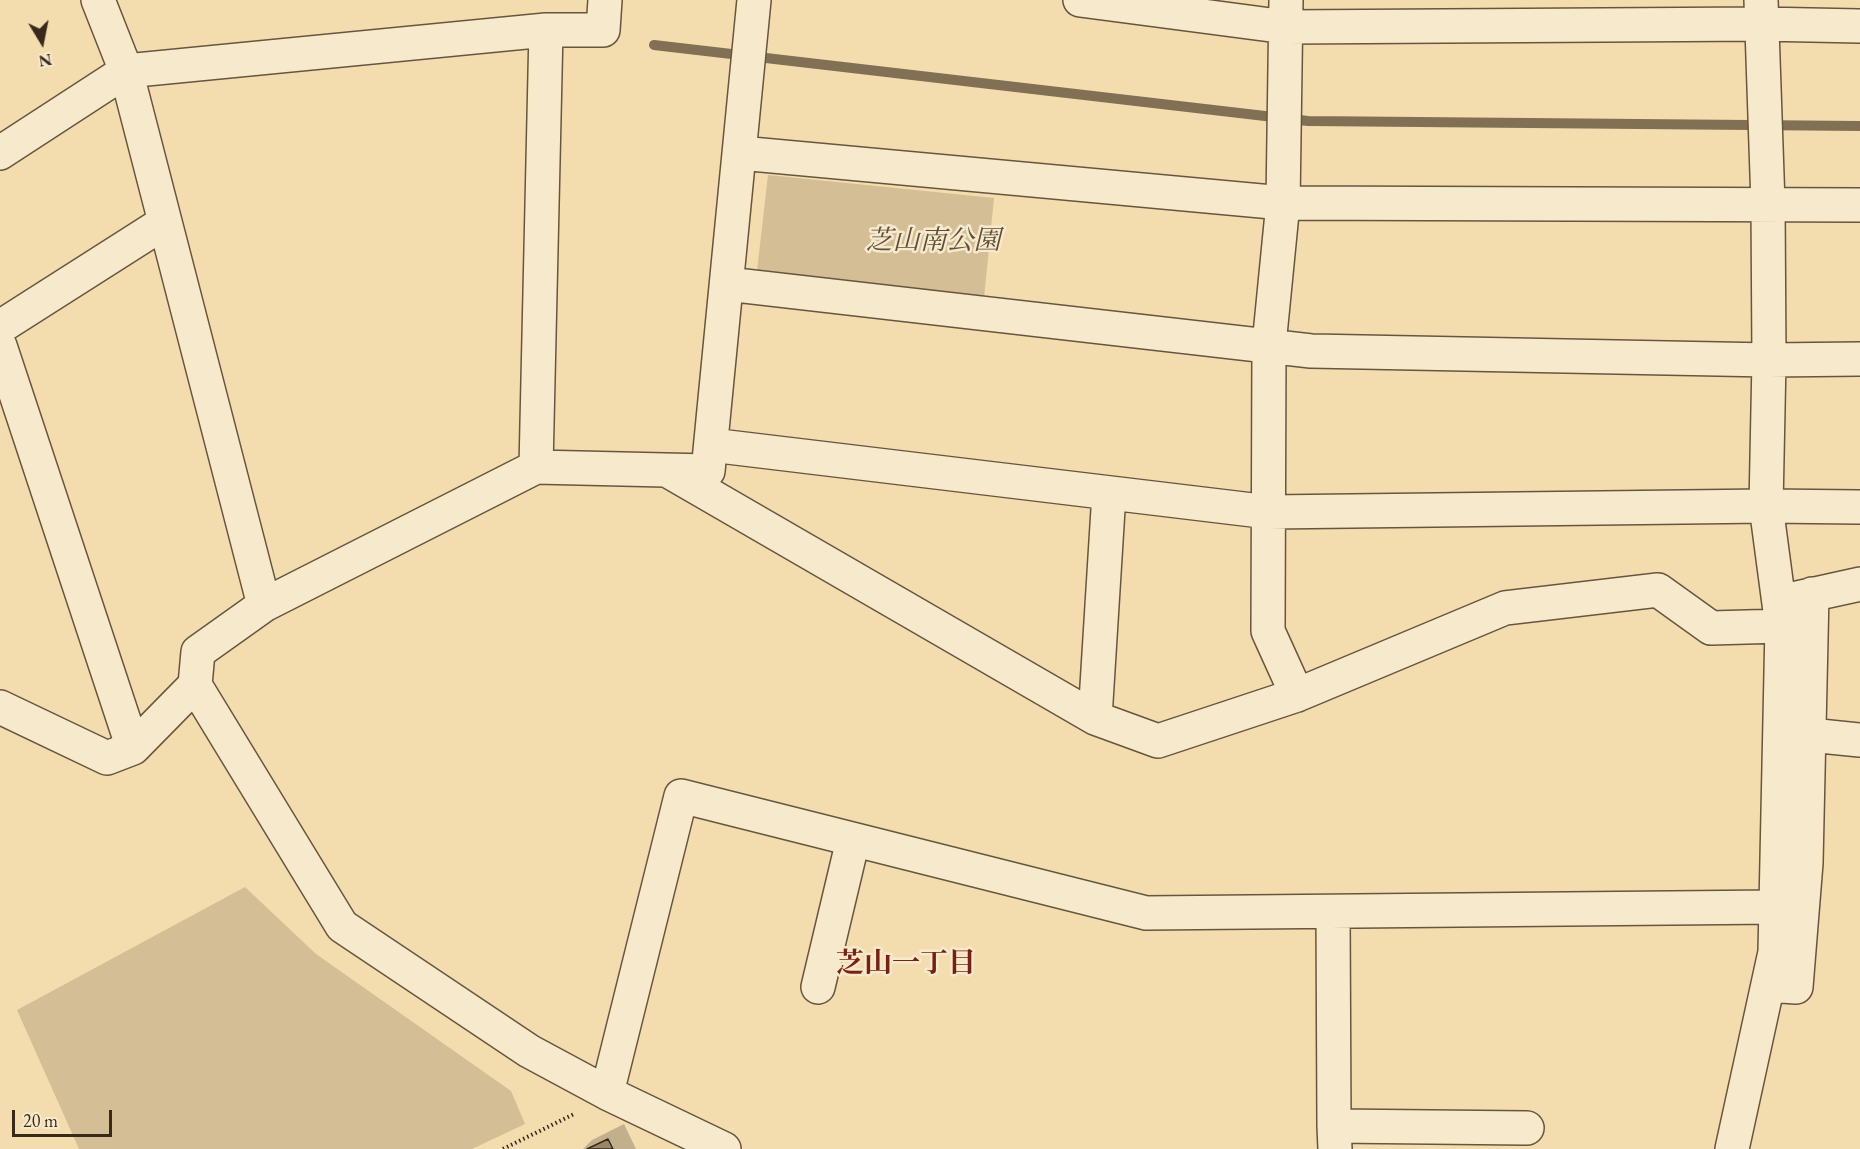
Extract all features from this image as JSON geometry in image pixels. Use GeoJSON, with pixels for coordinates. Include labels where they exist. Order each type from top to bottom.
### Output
{"type":"FeatureCollection","features":[{"type":"Feature","properties":{"kind":"street"},"geometry":{"type":"LineString","coordinates":[[98,0],[126,71],[264,605]]}},
{"type":"Feature","properties":{"kind":"street"},"geometry":{"type":"LineString","coordinates":[[0,153],[126,71],[546,30],[603,30],[605,0]]}},
{"type":"Feature","properties":{"kind":"street"},"geometry":{"type":"LineString","coordinates":[[724,1149],[607,1093],[529,1051],[342,926],[195,685],[198,652],[264,605],[536,467],[708,471],[754,0]]}},
{"type":"Feature","properties":{"kind":"street"},"geometry":{"type":"LineString","coordinates":[[1080,0],[1286,13],[1761,12],[1860,26]]}},
{"type":"Feature","properties":{"kind":"street"},"geometry":{"type":"LineString","coordinates":[[1732,1149],[1775,952],[1781,614],[1766,506],[1770,360],[1768,204],[1761,12]]}},
{"type":"Feature","properties":{"kind":"street"},"geometry":{"type":"LineString","coordinates":[[1286,13],[1283,203],[1269,345],[1269,631],[1297,695]]}},
{"type":"Feature","properties":{"kind":"street"},"geometry":{"type":"LineString","coordinates":[[536,467],[546,30]]}},
{"type":"Feature","properties":{"kind":"street"},"geometry":{"type":"LineString","coordinates":[[740,153],[1283,203],[1860,204]]}},
{"type":"Feature","properties":{"kind":"street"},"geometry":{"type":"LineString","coordinates":[[0,327],[165,222]]}},
{"type":"Feature","properties":{"kind":"street"},"geometry":{"type":"LineString","coordinates":[[728,284],[1311,351],[1770,360],[1860,359]]}},
{"type":"Feature","properties":{"kind":"street"},"geometry":{"type":"LineString","coordinates":[[0,346],[133,748]]}},
{"type":"Feature","properties":{"kind":"street"},"geometry":{"type":"LineString","coordinates":[[711,445],[1269,513],[1766,506],[1860,507]]}},
{"type":"Feature","properties":{"kind":"street"},"geometry":{"type":"LineString","coordinates":[[666,470],[1095,718],[1158,741],[1297,695],[1505,608],[1658,590],[1711,628],[1781,614],[1812,594],[1860,584]]}},
{"type":"Feature","properties":{"kind":"street"},"geometry":{"type":"LineString","coordinates":[[1095,718],[1109,493]]}},
{"type":"Feature","properties":{"kind":"street"},"geometry":{"type":"LineString","coordinates":[[1768,985],[1796,987],[1806,863],[1812,594]]}},
{"type":"Feature","properties":{"kind":"street"},"geometry":{"type":"LineString","coordinates":[[0,707],[107,758],[133,748],[195,685]]}},
{"type":"Feature","properties":{"kind":"street"},"geometry":{"type":"LineString","coordinates":[[1810,735],[1860,740]]}},
{"type":"Feature","properties":{"kind":"street"},"geometry":{"type":"LineString","coordinates":[[607,1093],[681,796],[1146,913],[1776,907]]}},
{"type":"Feature","properties":{"kind":"street"},"geometry":{"type":"LineString","coordinates":[[818,987],[853,840]]}},
{"type":"Feature","properties":{"kind":"street"},"geometry":{"type":"LineString","coordinates":[[1334,912],[1335,1138],[1527,1128]]}},
{"type":"Feature","properties":{"kind":"path"},"geometry":{"type":"LineString","coordinates":[[503,1149],[571,1116],[607,1093]]}},
{"type":"Feature","properties":{"kind":"green space","name":"芝山南公園"},"geometry":{"type":"Polygon","coordinates":[[[768,175],[994,198],[984,298],[757,271],[768,175]]]}},
{"type":"Feature","properties":{"kind":"green space"},"geometry":{"type":"Polygon","coordinates":[[[245,887],[316,954],[511,1091],[525,1124],[472,1149],[79,1149],[17,1010],[245,887]]]}},
{"type":"Feature","properties":{"kind":"building"},"geometry":{"type":"Polygon","coordinates":[[[608,1139],[613,1149],[587,1149],[608,1139]]]}},
{"type":"Feature","properties":{"kind":"waterway"},"geometry":{"type":"LineString","coordinates":[[654,45],[1308,121],[1860,126]]}},
{"type":"Feature","properties":{"kind":"district","name":"芝山一丁目"},"geometry":{"type":"Point","coordinates":[906,964]}}]}
